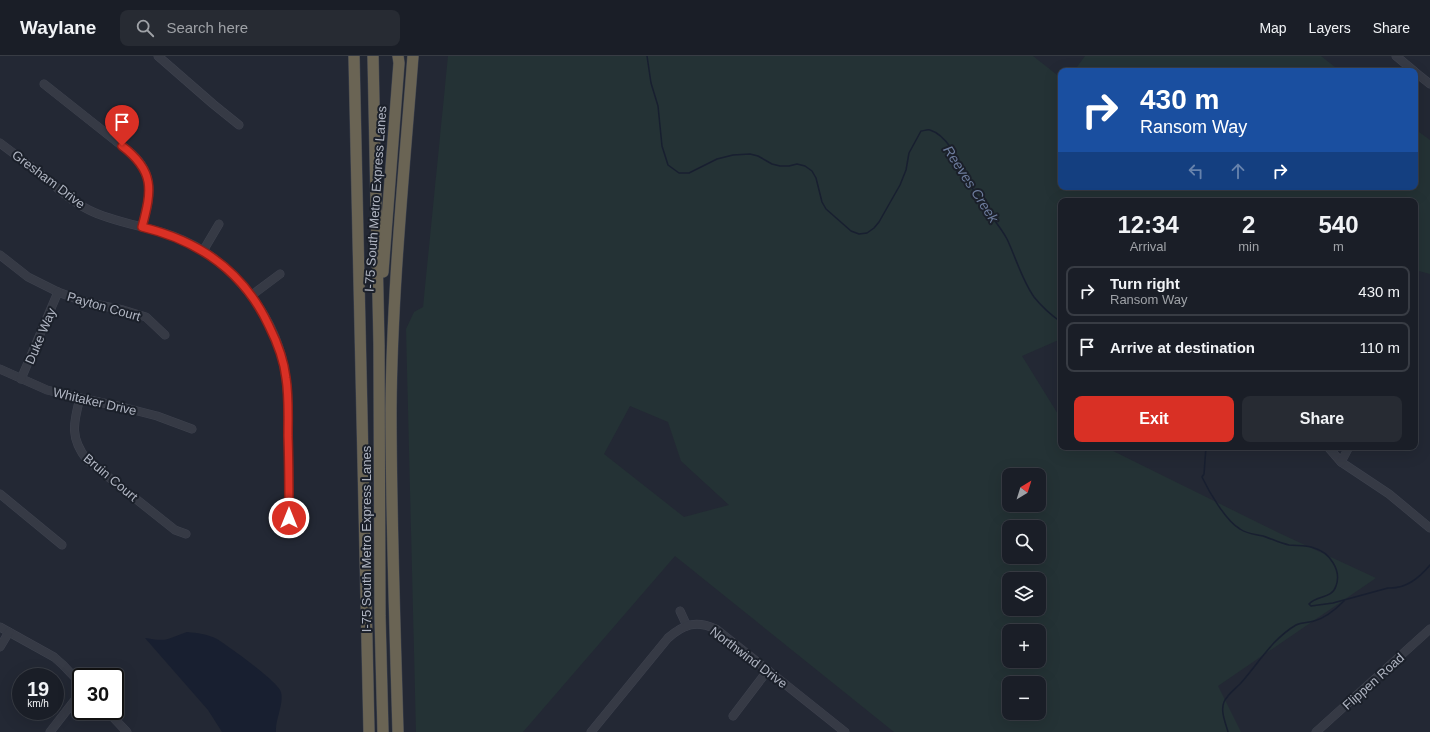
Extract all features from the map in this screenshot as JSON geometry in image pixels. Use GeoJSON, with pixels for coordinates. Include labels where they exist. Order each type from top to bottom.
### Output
{"type":"FeatureCollection","features":[{"type":"Feature","properties":{"kind":"highway"},"geometry":{"type":"LineString","coordinates":[[354,56],[369,732]]}},
{"type":"Feature","properties":{"kind":"highway","name":"I-75 South Metro Express Lanes"},"geometry":{"type":"LineString","coordinates":[[373,56],[379,345],[380,608],[383,732]]}},
{"type":"Feature","properties":{"kind":"highway"},"geometry":{"type":"LineString","coordinates":[[398,732],[393,532],[392,408],[396,284],[413,56]]}},
{"type":"Feature","properties":{"kind":"highway","name":"I-75 South Metro Express Lanes"},"geometry":{"type":"LineString","coordinates":[[379,345],[399,58]]}},
{"type":"Feature","properties":{"kind":"street"},"geometry":{"type":"LineString","coordinates":[[158,56],[213,104],[240,125]]}},
{"type":"Feature","properties":{"kind":"street"},"geometry":{"type":"LineString","coordinates":[[1396,56],[1411,68]]}},
{"type":"Feature","properties":{"kind":"street"},"geometry":{"type":"LineString","coordinates":[[1418,74],[1430,84]]}},
{"type":"Feature","properties":{"kind":"street"},"geometry":{"type":"LineString","coordinates":[[44,84],[131,153],[141,164],[147,177],[150,191],[142,227]]}},
{"type":"Feature","properties":{"kind":"street","name":"Gresham Drive"},"geometry":{"type":"LineString","coordinates":[[0,143],[66,196],[90,210],[107,217],[174,236],[203,251],[235,277],[252,295],[262,310],[275,337],[286,378],[289,518]]}},
{"type":"Feature","properties":{"kind":"street"},"geometry":{"type":"LineString","coordinates":[[203,251],[219,224]]}},
{"type":"Feature","properties":{"kind":"street","name":"Payton Court"},"geometry":{"type":"LineString","coordinates":[[0,255],[28,277],[58,292],[85,302],[123,310],[146,317],[165,335]]}},
{"type":"Feature","properties":{"kind":"street"},"geometry":{"type":"LineString","coordinates":[[252,295],[280,274]]}},
{"type":"Feature","properties":{"kind":"street","name":"Duke Way"},"geometry":{"type":"LineString","coordinates":[[21,379],[58,292]]}},
{"type":"Feature","properties":{"kind":"street","name":"Whitaker Drive"},"geometry":{"type":"LineString","coordinates":[[0,369],[47,390],[143,412],[192,429]]}},
{"type":"Feature","properties":{"kind":"street","name":"Bruin Court"},"geometry":{"type":"LineString","coordinates":[[80,398],[74,421],[76,439],[81,452],[88,460],[175,530],[186,534]]}},
{"type":"Feature","properties":{"kind":"street"},"geometry":{"type":"LineString","coordinates":[[1331,450],[1341,462],[1389,494],[1430,528]]}},
{"type":"Feature","properties":{"kind":"street"},"geometry":{"type":"LineString","coordinates":[[1341,462],[1347,450]]}},
{"type":"Feature","properties":{"kind":"street"},"geometry":{"type":"LineString","coordinates":[[0,494],[62,545]]}},
{"type":"Feature","properties":{"kind":"street"},"geometry":{"type":"LineString","coordinates":[[680,611],[686,626]]}},
{"type":"Feature","properties":{"kind":"street","name":"Northwind Drive"},"geometry":{"type":"LineString","coordinates":[[592,732],[668,638],[679,628],[691,624],[705,624],[716,629],[840,730]]}},
{"type":"Feature","properties":{"kind":"street"},"geometry":{"type":"LineString","coordinates":[[0,627],[54,658],[72,674]]}},
{"type":"Feature","properties":{"kind":"street","name":"Flippen Road"},"geometry":{"type":"LineString","coordinates":[[1316,732],[1430,631]]}},
{"type":"Feature","properties":{"kind":"street"},"geometry":{"type":"LineString","coordinates":[[0,647],[9,632]]}},
{"type":"Feature","properties":{"kind":"street"},"geometry":{"type":"LineString","coordinates":[[733,716],[768,670]]}},
{"type":"Feature","properties":{"kind":"street"},"geometry":{"type":"LineString","coordinates":[[50,732],[72,704]]}},
{"type":"Feature","properties":{"kind":"street"},"geometry":{"type":"LineString","coordinates":[[116,720],[127,732]]}},
{"type":"Feature","properties":{"kind":"shaded area"},"geometry":{"type":"Polygon","coordinates":[[[448,56],[1033,56],[1058,76],[1058,190],[1418,190],[1418,131],[1430,140],[1430,274],[1418,271],[1418,198],[1058,198],[1058,340],[1022,356],[1058,414],[1058,450],[1111,450],[1277,532],[1376,578],[1218,686],[1241,732],[894,732],[675,556],[523,732],[416,732],[406,329],[414,312],[423,307],[448,56]],[[630,406],[604,454],[684,517],[729,505],[681,461],[668,422],[630,406]]]}},
{"type":"Feature","properties":{"kind":"shaded area"},"geometry":{"type":"Polygon","coordinates":[[[1085,56],[1321,56],[1336,68],[1076,68],[1085,56]]]}},
{"type":"Feature","properties":{"kind":"water"},"geometry":{"type":"Polygon","coordinates":[[[187,632],[198,633],[217,639],[272,680],[281,692],[282,697],[276,732],[222,732],[208,710],[145,638],[165,640],[187,632]]]}},
{"type":"Feature","properties":{"kind":"waterway","name":"Reeves Creek"},"geometry":{"type":"LineString","coordinates":[[647,56],[651,83],[658,106],[662,146],[668,165],[679,173],[689,173],[717,159],[733,155],[750,154],[780,166],[797,164],[805,166],[812,171],[816,178],[822,202],[826,209],[851,231],[859,234],[867,233],[879,222],[900,185],[906,170],[909,153],[921,131],[929,130],[938,134],[952,149],[972,188],[984,207],[1004,233],[1019,269],[1034,297],[1058,320]]}},
{"type":"Feature","properties":{"kind":"waterway","name":"Reeves Creek"},"geometry":{"type":"LineString","coordinates":[[1206,450],[1204,474],[1202,477],[1218,506],[1229,520],[1245,532],[1263,536],[1289,545],[1308,546],[1319,550],[1325,553],[1333,562],[1337,574],[1336,586],[1328,595],[1312,601],[1309,604],[1311,606],[1333,603],[1388,588],[1401,587],[1412,582],[1430,565]]}},
{"type":"Feature","properties":{"kind":"waterway","name":"Reeves Creek"},"geometry":{"type":"LineString","coordinates":[[1228,732],[1223,713],[1225,699],[1240,684],[1272,645],[1296,625],[1323,618],[1344,601]]}},
{"type":"Feature","properties":{"kind":"route"},"geometry":{"type":"LineString","coordinates":[[122,146],[139,162],[145,171],[148,181],[150,191],[149,201],[142,227],[186,241],[220,263],[252,295],[262,310],[275,337],[286,378],[289,518]]}}]}
